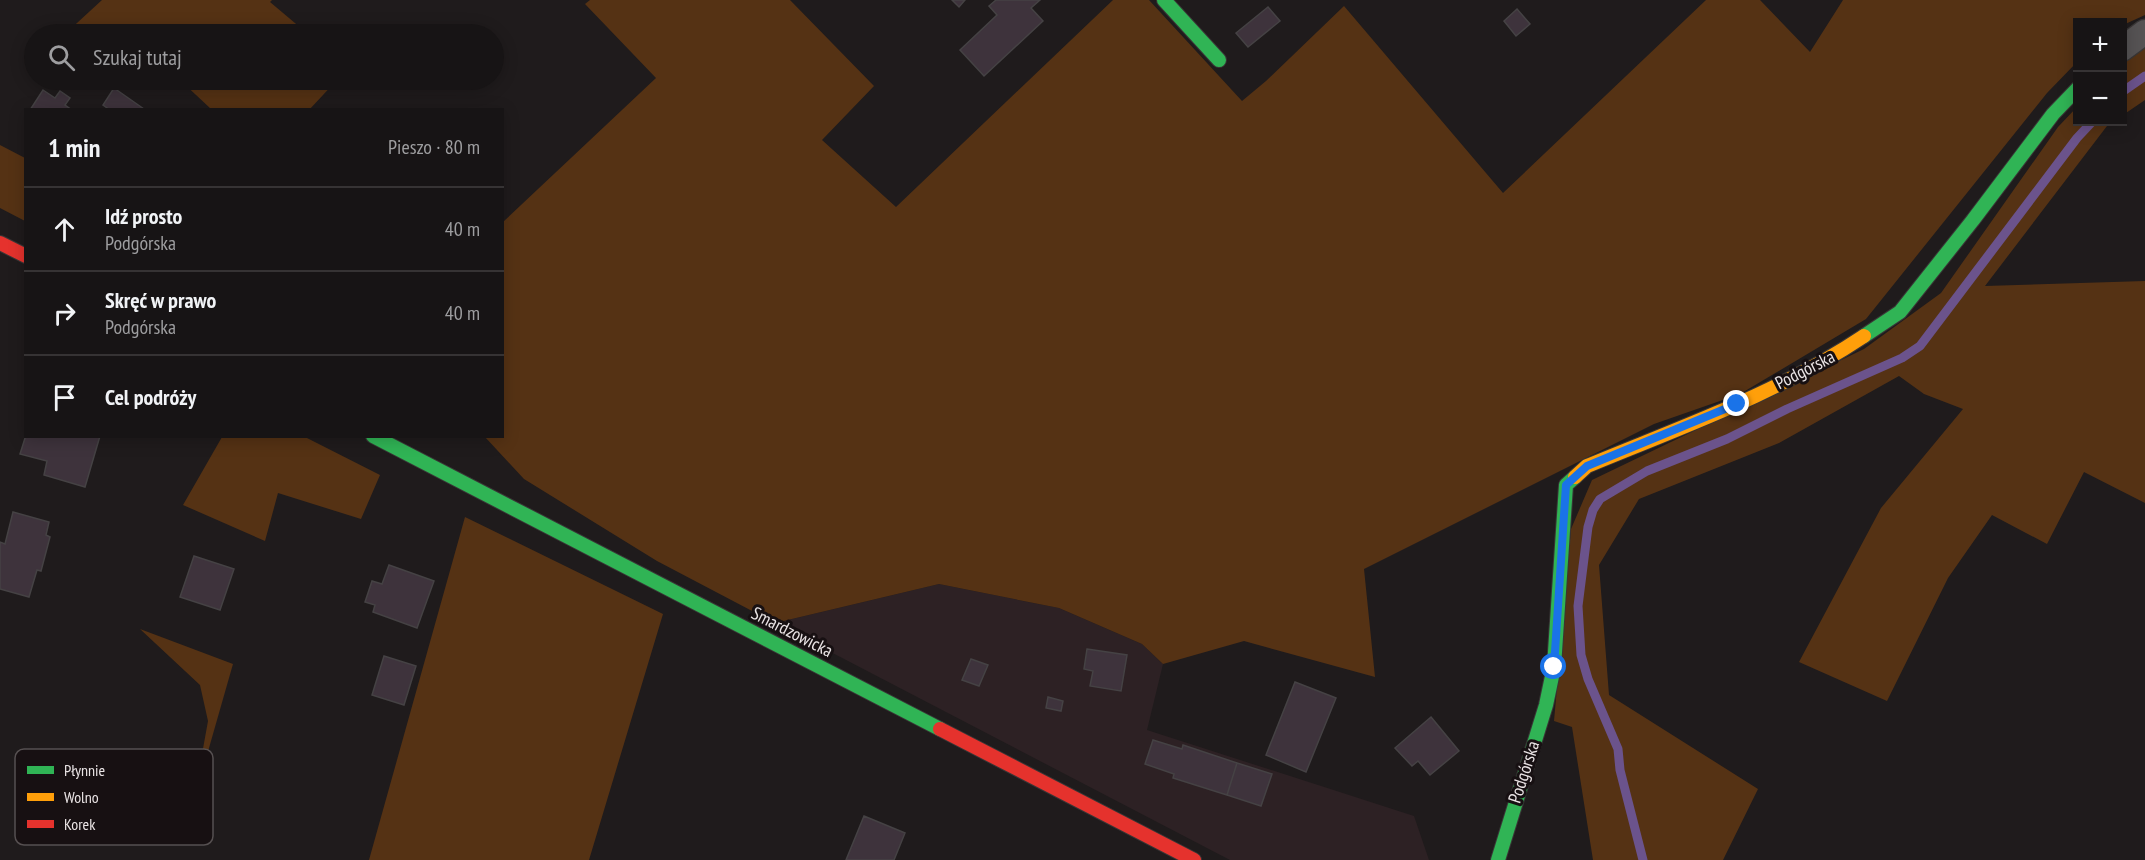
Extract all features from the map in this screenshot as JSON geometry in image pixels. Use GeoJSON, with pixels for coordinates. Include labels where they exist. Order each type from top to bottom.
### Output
{"type":"FeatureCollection","features":[{"type":"Feature","properties":{"kind":"street"},"geometry":{"type":"LineString","coordinates":[[1164,0],[1219,60]]}},
{"type":"Feature","properties":{"kind":"street"},"geometry":{"type":"LineString","coordinates":[[2127,45],[2145,32]]}},
{"type":"Feature","properties":{"kind":"street","name":"Podgórska"},"geometry":{"type":"LineString","coordinates":[[1498,860],[1546,705],[1554,667],[1566,485],[1587,466],[1737,404],[1833,357],[1900,312],[2053,114],[2073,93]]}},
{"type":"Feature","properties":{"kind":"street"},"geometry":{"type":"LineString","coordinates":[[0,243],[24,255]]}},
{"type":"Feature","properties":{"kind":"street","name":"Smardzowicka"},"geometry":{"type":"LineString","coordinates":[[377,438],[1194,860]]}},
{"type":"Feature","properties":{"kind":"shaded area"},"geometry":{"type":"Polygon","coordinates":[[[102,0],[272,0],[270,2],[296,24],[76,24],[102,0]]]}},
{"type":"Feature","properties":{"kind":"shaded area"},"geometry":{"type":"Polygon","coordinates":[[[590,0],[790,0],[874,86],[822,140],[896,207],[1113,0],[1149,0],[1242,101],[1344,6],[1503,193],[1706,0],[1760,0],[1810,52],[1843,0],[2145,0],[2145,15],[2127,23],[2127,18],[2073,18],[2073,66],[2047,93],[1866,319],[1740,394],[1654,424],[1364,569],[1375,677],[1244,641],[1163,664],[1142,644],[1059,608],[939,584],[775,623],[657,561],[524,479],[486,438],[504,438],[504,221],[656,78],[585,4],[590,0]]]}},
{"type":"Feature","properties":{"kind":"shaded area"},"geometry":{"type":"Polygon","coordinates":[[[2145,45],[2145,100],[2127,112],[2127,59],[2145,45]]]}},
{"type":"Feature","properties":{"kind":"shaded area"},"geometry":{"type":"Polygon","coordinates":[[[191,90],[328,90],[311,108],[210,108],[191,90]]]}},
{"type":"Feature","properties":{"kind":"shaded area"},"geometry":{"type":"Polygon","coordinates":[[[2073,111],[2073,126],[2107,126],[1985,286],[2145,281],[2145,503],[2084,472],[2047,544],[1992,515],[1948,578],[1887,701],[1799,662],[1881,508],[1963,409],[1924,394],[1899,376],[1779,443],[1639,499],[1599,565],[1609,695],[1758,789],[1723,860],[1593,860],[1572,727],[1554,721],[1571,529],[1592,480],[1864,349],[1941,293],[2058,127],[2073,111]]]}},
{"type":"Feature","properties":{"kind":"shaded area"},"geometry":{"type":"Polygon","coordinates":[[[0,145],[24,157],[24,220],[0,208],[0,145]]]}},
{"type":"Feature","properties":{"kind":"shaded area"},"geometry":{"type":"Polygon","coordinates":[[[221,438],[307,438],[380,475],[361,519],[278,493],[265,541],[183,505],[221,438]]]}},
{"type":"Feature","properties":{"kind":"shaded area"},"geometry":{"type":"Polygon","coordinates":[[[465,517],[663,614],[589,860],[369,860],[465,517]]]}},
{"type":"Feature","properties":{"kind":"shaded area"},"geometry":{"type":"Polygon","coordinates":[[[939,584],[1059,608],[1142,644],[1163,664],[1147,730],[1414,816],[1429,860],[1230,860],[775,623],[939,584]]]}},
{"type":"Feature","properties":{"kind":"shaded area"},"geometry":{"type":"Polygon","coordinates":[[[140,629],[233,664],[209,749],[203,749],[208,721],[200,685],[140,629]]]}},
{"type":"Feature","properties":{"kind":"building"},"geometry":{"type":"Polygon","coordinates":[[[952,0],[965,0],[959,7],[952,0]]]}},
{"type":"Feature","properties":{"kind":"building"},"geometry":{"type":"Polygon","coordinates":[[[996,0],[1040,0],[1031,8],[1043,21],[984,76],[960,50],[997,15],[989,6],[996,0]]]}},
{"type":"Feature","properties":{"kind":"building"},"geometry":{"type":"Polygon","coordinates":[[[1268,7],[1280,21],[1248,47],[1236,33],[1268,7]]]}},
{"type":"Feature","properties":{"kind":"building"},"geometry":{"type":"Polygon","coordinates":[[[1517,9],[1530,24],[1516,36],[1504,21],[1517,9]]]}},
{"type":"Feature","properties":{"kind":"building"},"geometry":{"type":"Polygon","coordinates":[[[43,90],[55,98],[60,91],[70,98],[65,105],[69,108],[31,108],[43,90]]]}},
{"type":"Feature","properties":{"kind":"building"},"geometry":{"type":"Polygon","coordinates":[[[113,90],[117,90],[143,108],[107,108],[103,105],[113,90]]]}},
{"type":"Feature","properties":{"kind":"building"},"geometry":{"type":"Polygon","coordinates":[[[25,438],[99,438],[85,487],[44,475],[47,461],[20,454],[25,438]]]}},
{"type":"Feature","properties":{"kind":"building"},"geometry":{"type":"Polygon","coordinates":[[[13,512],[49,522],[46,535],[50,537],[41,571],[37,570],[29,597],[0,589],[0,542],[5,544],[13,512]]]}},
{"type":"Feature","properties":{"kind":"building"},"geometry":{"type":"Polygon","coordinates":[[[194,556],[234,569],[220,610],[180,597],[194,556]]]}},
{"type":"Feature","properties":{"kind":"building"},"geometry":{"type":"Polygon","coordinates":[[[389,565],[434,581],[417,628],[373,612],[375,605],[365,602],[372,581],[382,584],[389,565]]]}},
{"type":"Feature","properties":{"kind":"building"},"geometry":{"type":"Polygon","coordinates":[[[1087,649],[1127,655],[1121,691],[1090,686],[1093,671],[1084,669],[1087,649]]]}},
{"type":"Feature","properties":{"kind":"building"},"geometry":{"type":"Polygon","coordinates":[[[384,656],[416,666],[404,705],[372,695],[384,656]]]}},
{"type":"Feature","properties":{"kind":"building"},"geometry":{"type":"Polygon","coordinates":[[[971,659],[988,665],[979,686],[962,680],[971,659]]]}},
{"type":"Feature","properties":{"kind":"building"},"geometry":{"type":"Polygon","coordinates":[[[1295,682],[1336,698],[1306,772],[1266,755],[1295,682]]]}},
{"type":"Feature","properties":{"kind":"building"},"geometry":{"type":"Polygon","coordinates":[[[1048,697],[1063,701],[1061,711],[1046,708],[1048,697]]]}},
{"type":"Feature","properties":{"kind":"building"},"geometry":{"type":"Polygon","coordinates":[[[1431,717],[1459,751],[1430,775],[1418,761],[1412,766],[1395,748],[1431,717]]]}},
{"type":"Feature","properties":{"kind":"building"},"geometry":{"type":"Polygon","coordinates":[[[1153,740],[1182,749],[1183,745],[1237,763],[1227,795],[1173,778],[1174,774],[1145,764],[1153,740]]]}},
{"type":"Feature","properties":{"kind":"building"},"geometry":{"type":"Polygon","coordinates":[[[1237,763],[1272,774],[1261,806],[1227,795],[1237,763]]]}},
{"type":"Feature","properties":{"kind":"building"},"geometry":{"type":"Polygon","coordinates":[[[864,816],[905,833],[894,860],[846,860],[864,816]]]}},
{"type":"Feature","properties":{"kind":"waterway"},"geometry":{"type":"LineString","coordinates":[[2127,89],[2145,76]]}},
{"type":"Feature","properties":{"kind":"waterway"},"geometry":{"type":"LineString","coordinates":[[1643,860],[1620,770],[1618,749],[1588,679],[1581,655],[1578,606],[1588,527],[1593,510],[1600,499],[1647,471],[1727,439],[1787,409],[1902,358],[1920,346],[2088,126]]}},
{"type":"Feature","properties":{"kind":"traffic: fast"},"geometry":{"type":"LineString","coordinates":[[1164,0],[1219,60]]}},
{"type":"Feature","properties":{"kind":"traffic: fast"},"geometry":{"type":"LineString","coordinates":[[1864,336],[1900,312],[2053,114],[2073,93]]}},
{"type":"Feature","properties":{"kind":"traffic: fast"},"geometry":{"type":"LineString","coordinates":[[377,438],[940,729]]}},
{"type":"Feature","properties":{"kind":"traffic: fast"},"geometry":{"type":"LineString","coordinates":[[1498,860],[1546,705],[1554,667],[1566,485],[1575,477]]}},
{"type":"Feature","properties":{"kind":"traffic: slow"},"geometry":{"type":"LineString","coordinates":[[1575,477],[1587,466],[1764,392],[1832,356],[1864,336]]}},
{"type":"Feature","properties":{"kind":"traffic: jam"},"geometry":{"type":"LineString","coordinates":[[0,243],[24,255]]}},
{"type":"Feature","properties":{"kind":"traffic: jam"},"geometry":{"type":"LineString","coordinates":[[940,729],[1194,860]]}},
{"type":"Feature","properties":{"kind":"route"},"geometry":{"type":"LineString","coordinates":[[1554,667],[1566,485],[1587,466],[1737,404]]}}]}
